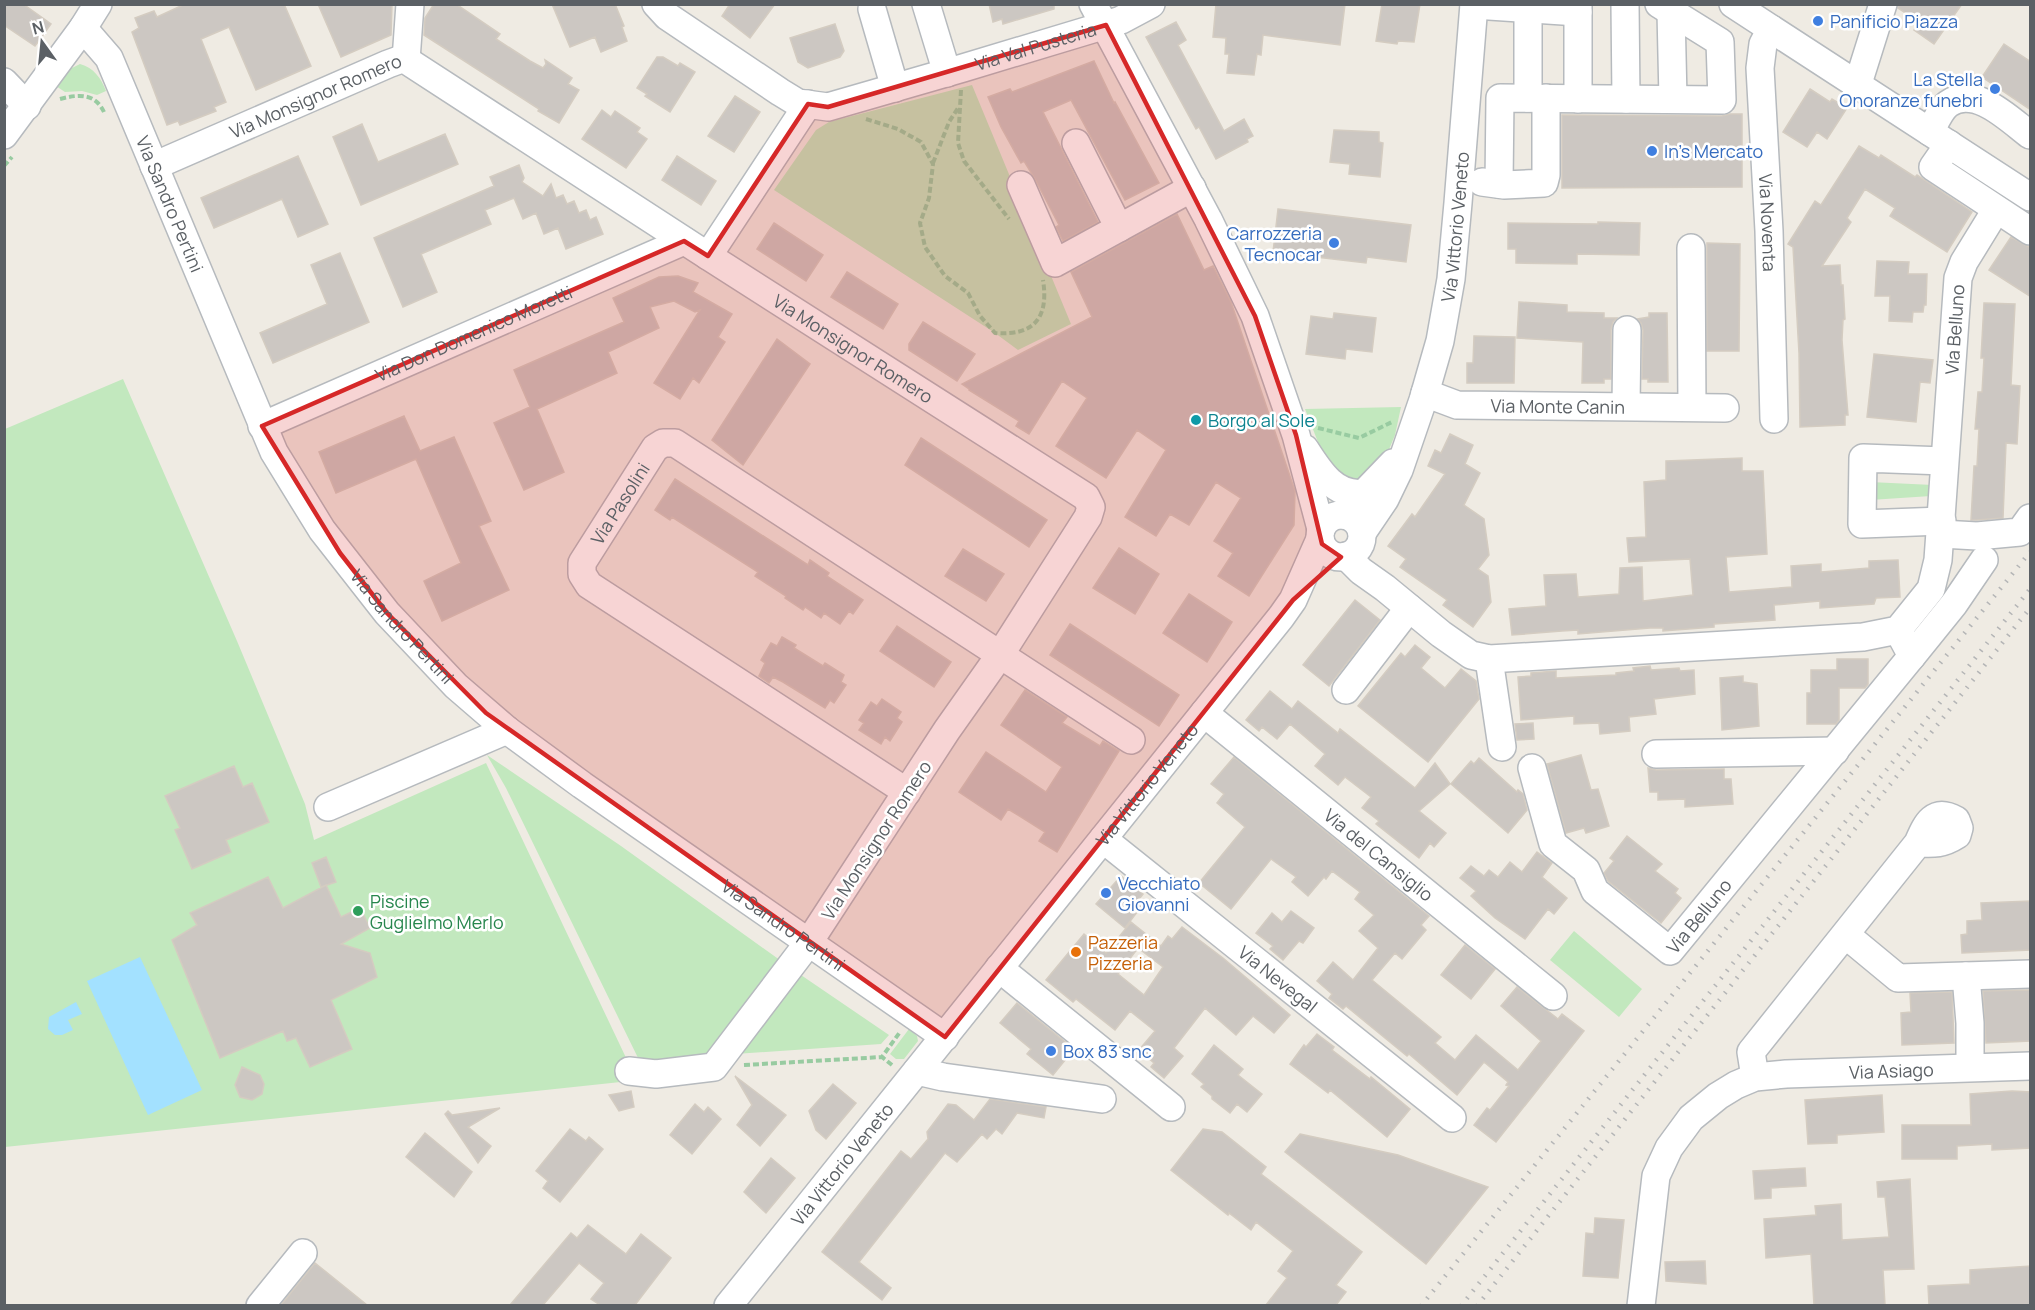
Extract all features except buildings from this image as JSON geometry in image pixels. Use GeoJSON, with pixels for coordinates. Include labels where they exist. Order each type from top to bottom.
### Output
{"type":"FeatureCollection","features":[{"type":"Feature","properties":{"kind":"street"},"geometry":{"type":"LineString","coordinates":[[10,143],[27,106],[98,4]]}},
{"type":"Feature","properties":{"kind":"street"},"geometry":{"type":"LineString","coordinates":[[406,60],[410,4]]}},
{"type":"Feature","properties":{"kind":"street","name":"Via Val Pusteria"},"geometry":{"type":"LineString","coordinates":[[656,4],[667,16],[798,103],[828,107],[955,71],[1100,15],[1237,277],[1255,316],[1296,435],[1342,539]]}},
{"type":"Feature","properties":{"kind":"street"},"geometry":{"type":"LineString","coordinates":[[926,4],[955,71]]}},
{"type":"Feature","properties":{"kind":"street"},"geometry":{"type":"LineString","coordinates":[[1100,15],[1121,20],[1151,4]]}},
{"type":"Feature","properties":{"kind":"street"},"geometry":{"type":"LineString","coordinates":[[1625,4],[1626,99]]}},
{"type":"Feature","properties":{"kind":"street"},"geometry":{"type":"LineString","coordinates":[[1733,4],[2031,197]]}},
{"type":"Feature","properties":{"kind":"street"},"geometry":{"type":"LineString","coordinates":[[1855,85],[1861,74],[1883,4]]}},
{"type":"Feature","properties":{"kind":"street"},"geometry":{"type":"LineString","coordinates":[[1474,5],[1528,9],[1578,8],[1578,99]]}},
{"type":"Feature","properties":{"kind":"street","name":"Via Vittorio Veneto"},"geometry":{"type":"LineString","coordinates":[[728,1305],[1342,539],[1385,499],[1399,470],[1422,403],[1446,314],[1460,180],[1474,5]]}},
{"type":"Feature","properties":{"kind":"street"},"geometry":{"type":"LineString","coordinates":[[1665,8],[1673,99]]}},
{"type":"Feature","properties":{"kind":"street"},"geometry":{"type":"LineString","coordinates":[[1499,184],[1500,98],[1722,100],[1720,42],[1665,8]]}},
{"type":"Feature","properties":{"kind":"street"},"geometry":{"type":"LineString","coordinates":[[872,9],[895,88]]}},
{"type":"Feature","properties":{"kind":"street"},"geometry":{"type":"LineString","coordinates":[[1460,180],[1499,184],[1544,183],[1546,175],[1528,9]]}},
{"type":"Feature","properties":{"kind":"street","name":"Via Sandro Pertini"},"geometry":{"type":"LineString","coordinates":[[83,28],[109,58],[274,452],[322,530],[387,613],[456,686],[507,730],[582,785],[809,942],[907,1024],[945,1037]]}},
{"type":"Feature","properties":{"kind":"street","name":"Via Noventa"},"geometry":{"type":"LineString","coordinates":[[1771,29],[1763,44],[1760,68],[1769,231],[1774,418]]}},
{"type":"Feature","properties":{"kind":"street","name":"Via Monsignor Romero"},"geometry":{"type":"LineString","coordinates":[[154,166],[388,64],[406,60],[684,241],[1086,497],[1091,507],[1088,517],[1000,655],[809,942],[714,1067]]}},
{"type":"Feature","properties":{"kind":"street"},"geometry":{"type":"LineString","coordinates":[[4,82],[27,106]]}},
{"type":"Feature","properties":{"kind":"street"},"geometry":{"type":"LineString","coordinates":[[2030,134],[1988,104],[1978,100],[1959,98],[1946,104],[1933,167],[2031,231]]}},
{"type":"Feature","properties":{"kind":"street"},"geometry":{"type":"LineString","coordinates":[[708,256],[808,104]]}},
{"type":"Feature","properties":{"kind":"street"},"geometry":{"type":"LineString","coordinates":[[1076,143],[1119,228]]}},
{"type":"Feature","properties":{"kind":"street"},"geometry":{"type":"LineString","coordinates":[[1021,186],[1055,263],[1192,188]]}},
{"type":"Feature","properties":{"kind":"street","name":"Via Belluno"},"geometry":{"type":"LineString","coordinates":[[1898,630],[1930,589],[1938,560],[1958,278],[1964,262],[1996,210]]}},
{"type":"Feature","properties":{"kind":"street","name":"Via Don Domenico Moretti"},"geometry":{"type":"LineString","coordinates":[[262,426],[684,241]]}},
{"type":"Feature","properties":{"kind":"street"},"geometry":{"type":"LineString","coordinates":[[1691,248],[1692,407]]}},
{"type":"Feature","properties":{"kind":"street"},"geometry":{"type":"LineString","coordinates":[[1626,406],[1627,330]]}},
{"type":"Feature","properties":{"kind":"street","name":"Via Monte Canin"},"geometry":{"type":"LineString","coordinates":[[1422,403],[1725,408]]}},
{"type":"Feature","properties":{"kind":"street","name":"Via Val Pusteria"},"geometry":{"type":"LineString","coordinates":[[1296,435],[1315,464],[1336,488],[1353,495],[1364,493]]}},
{"type":"Feature","properties":{"kind":"street","name":"Via Pasolini"},"geometry":{"type":"LineString","coordinates":[[907,792],[589,585],[582,574],[582,563],[655,448],[663,443],[675,443],[1000,655]]}},
{"type":"Feature","properties":{"kind":"street","name":"Via Vittorio Veneto"},"geometry":{"type":"LineString","coordinates":[[1342,539],[1364,493],[1389,470],[1408,443]]}},
{"type":"Feature","properties":{"kind":"street"},"geometry":{"type":"LineString","coordinates":[[1944,461],[1863,458],[1862,524],[1942,527],[1977,536],[2020,532],[2031,518]]}},
{"type":"Feature","properties":{"kind":"street"},"geometry":{"type":"LineString","coordinates":[[1342,539],[1361,572],[1471,655],[1489,659],[1863,637],[1898,630],[1911,656]]}},
{"type":"Feature","properties":{"kind":"street","name":"Via Belluno"},"geometry":{"type":"LineString","coordinates":[[1532,768],[1553,844],[1586,870],[1595,891],[1670,951],[1954,604],[1984,560]]}},
{"type":"Feature","properties":{"kind":"street"},"geometry":{"type":"LineString","coordinates":[[1346,690],[1409,608]]}},
{"type":"Feature","properties":{"kind":"street"},"geometry":{"type":"LineString","coordinates":[[1000,655],[1131,740]]}},
{"type":"Feature","properties":{"kind":"street"},"geometry":{"type":"LineString","coordinates":[[1489,659],[1502,747]]}},
{"type":"Feature","properties":{"kind":"street","name":"Via del Cansiglio"},"geometry":{"type":"LineString","coordinates":[[1204,713],[1553,996]]}},
{"type":"Feature","properties":{"kind":"street"},"geometry":{"type":"LineString","coordinates":[[328,807],[507,730]]}},
{"type":"Feature","properties":{"kind":"street"},"geometry":{"type":"LineString","coordinates":[[1656,754],[1835,751]]}},
{"type":"Feature","properties":{"kind":"street","name":"Via Nevegal"},"geometry":{"type":"LineString","coordinates":[[1103,839],[1452,1118]]}},
{"type":"Feature","properties":{"kind":"street"},"geometry":{"type":"LineString","coordinates":[[1755,1077],[1751,1052],[1918,843]]}},
{"type":"Feature","properties":{"kind":"street"},"geometry":{"type":"LineString","coordinates":[[1846,935],[1898,978],[2031,974]]}},
{"type":"Feature","properties":{"kind":"street"},"geometry":{"type":"LineString","coordinates":[[999,968],[1171,1107]]}},
{"type":"Feature","properties":{"kind":"street"},"geometry":{"type":"LineString","coordinates":[[1966,976],[1970,1023],[1970,1067]]}},
{"type":"Feature","properties":{"kind":"street","name":"Via Asiago"},"geometry":{"type":"LineString","coordinates":[[1641,1305],[1656,1176],[1669,1148],[1691,1118],[1718,1096],[1755,1077],[1786,1074],[2031,1066]]}},
{"type":"Feature","properties":{"kind":"street"},"geometry":{"type":"LineString","coordinates":[[629,1071],[656,1074],[714,1067]]}},
{"type":"Feature","properties":{"kind":"street"},"geometry":{"type":"LineString","coordinates":[[913,1075],[1102,1099]]}},
{"type":"Feature","properties":{"kind":"street"},"geometry":{"type":"LineString","coordinates":[[260,1305],[303,1253]]}},
{"type":"Feature","properties":{"kind":"path"},"geometry":{"type":"LineString","coordinates":[[955,71],[959,107],[958,143],[964,161],[1014,226]]}},
{"type":"Feature","properties":{"kind":"path"},"geometry":{"type":"LineString","coordinates":[[57,99],[88,96],[98,100],[106,115]]}},
{"type":"Feature","properties":{"kind":"path"},"geometry":{"type":"LineString","coordinates":[[842,103],[868,121],[898,129],[921,142],[933,164]]}},
{"type":"Feature","properties":{"kind":"path"},"geometry":{"type":"LineString","coordinates":[[959,107],[949,122],[933,164],[929,198],[920,223],[925,247],[945,276],[968,293],[980,316],[995,333],[1013,334],[1033,325],[1042,315],[1045,296],[1042,276]]}},
{"type":"Feature","properties":{"kind":"path"},"geometry":{"type":"LineString","coordinates":[[4,166],[10,143]]}},
{"type":"Feature","properties":{"kind":"path"},"geometry":{"type":"LineString","coordinates":[[1296,435],[1319,428],[1359,438],[1422,403]]}},
{"type":"Feature","properties":{"kind":"path"},"geometry":{"type":"LineString","coordinates":[[882,1057],[907,1024]]}},
{"type":"Feature","properties":{"kind":"path"},"geometry":{"type":"LineString","coordinates":[[714,1067],[882,1057],[913,1075]]}},
{"type":"Feature","properties":{"kind":"highlighted area"},"geometry":{"type":"Polygon","coordinates":[[[1106,25],[1255,316],[1296,435],[1322,544],[1341,557],[1293,600],[945,1037],[486,713],[387,613],[340,553],[262,426],[684,241],[708,256],[808,104],[828,107],[1106,25]]]}},
{"type":"Feature","properties":{"kind":"green space"},"geometry":{"type":"Polygon","coordinates":[[[80,64],[96,74],[106,91],[97,95],[82,91],[65,92],[56,86],[68,70],[80,64]]]}},
{"type":"Feature","properties":{"kind":"green space"},"geometry":{"type":"Polygon","coordinates":[[[972,85],[1071,324],[1018,350],[774,190],[816,130],[829,122],[972,85]]]}},
{"type":"Feature","properties":{"kind":"green space"},"geometry":{"type":"Polygon","coordinates":[[[123,379],[305,804],[314,840],[486,763],[629,1064],[630,1081],[5,1147],[5,429],[123,379]]]}},
{"type":"Feature","properties":{"kind":"green space"},"geometry":{"type":"Polygon","coordinates":[[[1401,407],[1395,435],[1383,464],[1359,482],[1345,482],[1327,465],[1305,409],[1401,407]]]}},
{"type":"Feature","properties":{"kind":"green space"},"geometry":{"type":"Polygon","coordinates":[[[1870,482],[1933,485],[1931,496],[1870,500],[1870,482]]]}},
{"type":"Feature","properties":{"kind":"green space"},"geometry":{"type":"Polygon","coordinates":[[[487,755],[621,846],[784,963],[713,1054],[641,1064],[506,788],[487,755]]]}},
{"type":"Feature","properties":{"kind":"green space"},"geometry":{"type":"Polygon","coordinates":[[[1574,931],[1642,989],[1619,1017],[1550,960],[1574,931]]]}},
{"type":"Feature","properties":{"kind":"green space"},"geometry":{"type":"Polygon","coordinates":[[[798,973],[889,1035],[881,1044],[735,1054],[798,973]]]}},
{"type":"Feature","properties":{"kind":"green space"},"geometry":{"type":"Polygon","coordinates":[[[909,1029],[917,1036],[918,1041],[904,1059],[896,1059],[890,1054],[909,1029]]]}},
{"type":"Feature","properties":{"kind":"water"},"geometry":{"type":"Polygon","coordinates":[[[140,957],[202,1090],[148,1115],[87,981],[140,957]]]}},
{"type":"Feature","properties":{"kind":"water"},"geometry":{"type":"Polygon","coordinates":[[[76,1002],[82,1014],[68,1020],[73,1030],[62,1035],[55,1035],[48,1029],[49,1017],[76,1002]]]}},
{"type":"Feature","properties":{"kind":"railway"},"geometry":{"type":"LineString","coordinates":[[1421,1306],[2030,552]]}},
{"type":"Feature","properties":{"kind":"railway"},"geometry":{"type":"LineString","coordinates":[[1461,1306],[2030,589]]}},
{"type":"Feature","properties":{"kind":"railway"},"geometry":{"type":"LineString","coordinates":[[1477,1306],[2030,608]]}},
{"type":"Feature","properties":{"kind":"place","name":"Panificio Piazza"},"geometry":{"type":"Point","coordinates":[1818,21]}},
{"type":"Feature","properties":{"kind":"place","name":"La Stella Onoranze funebri"},"geometry":{"type":"Point","coordinates":[1995,89]}},
{"type":"Feature","properties":{"kind":"place","name":"In's Mercato"},"geometry":{"type":"Point","coordinates":[1652,151]}},
{"type":"Feature","properties":{"kind":"place","name":"Carrozzeria Tecnocar"},"geometry":{"type":"Point","coordinates":[1334,243]}},
{"type":"Feature","properties":{"kind":"place","name":"Borgo al Sole"},"geometry":{"type":"Point","coordinates":[1196,420]}},
{"type":"Feature","properties":{"kind":"place","name":"Vecchiato Giovanni"},"geometry":{"type":"Point","coordinates":[1106,893]}},
{"type":"Feature","properties":{"kind":"place","name":"Piscine Guglielmo Merlo"},"geometry":{"type":"Point","coordinates":[358,911]}},
{"type":"Feature","properties":{"kind":"place","name":"Pazzeria Pizzeria"},"geometry":{"type":"Point","coordinates":[1076,952]}},
{"type":"Feature","properties":{"kind":"place","name":"Box 83 snc"},"geometry":{"type":"Point","coordinates":[1051,1051]}}]}
